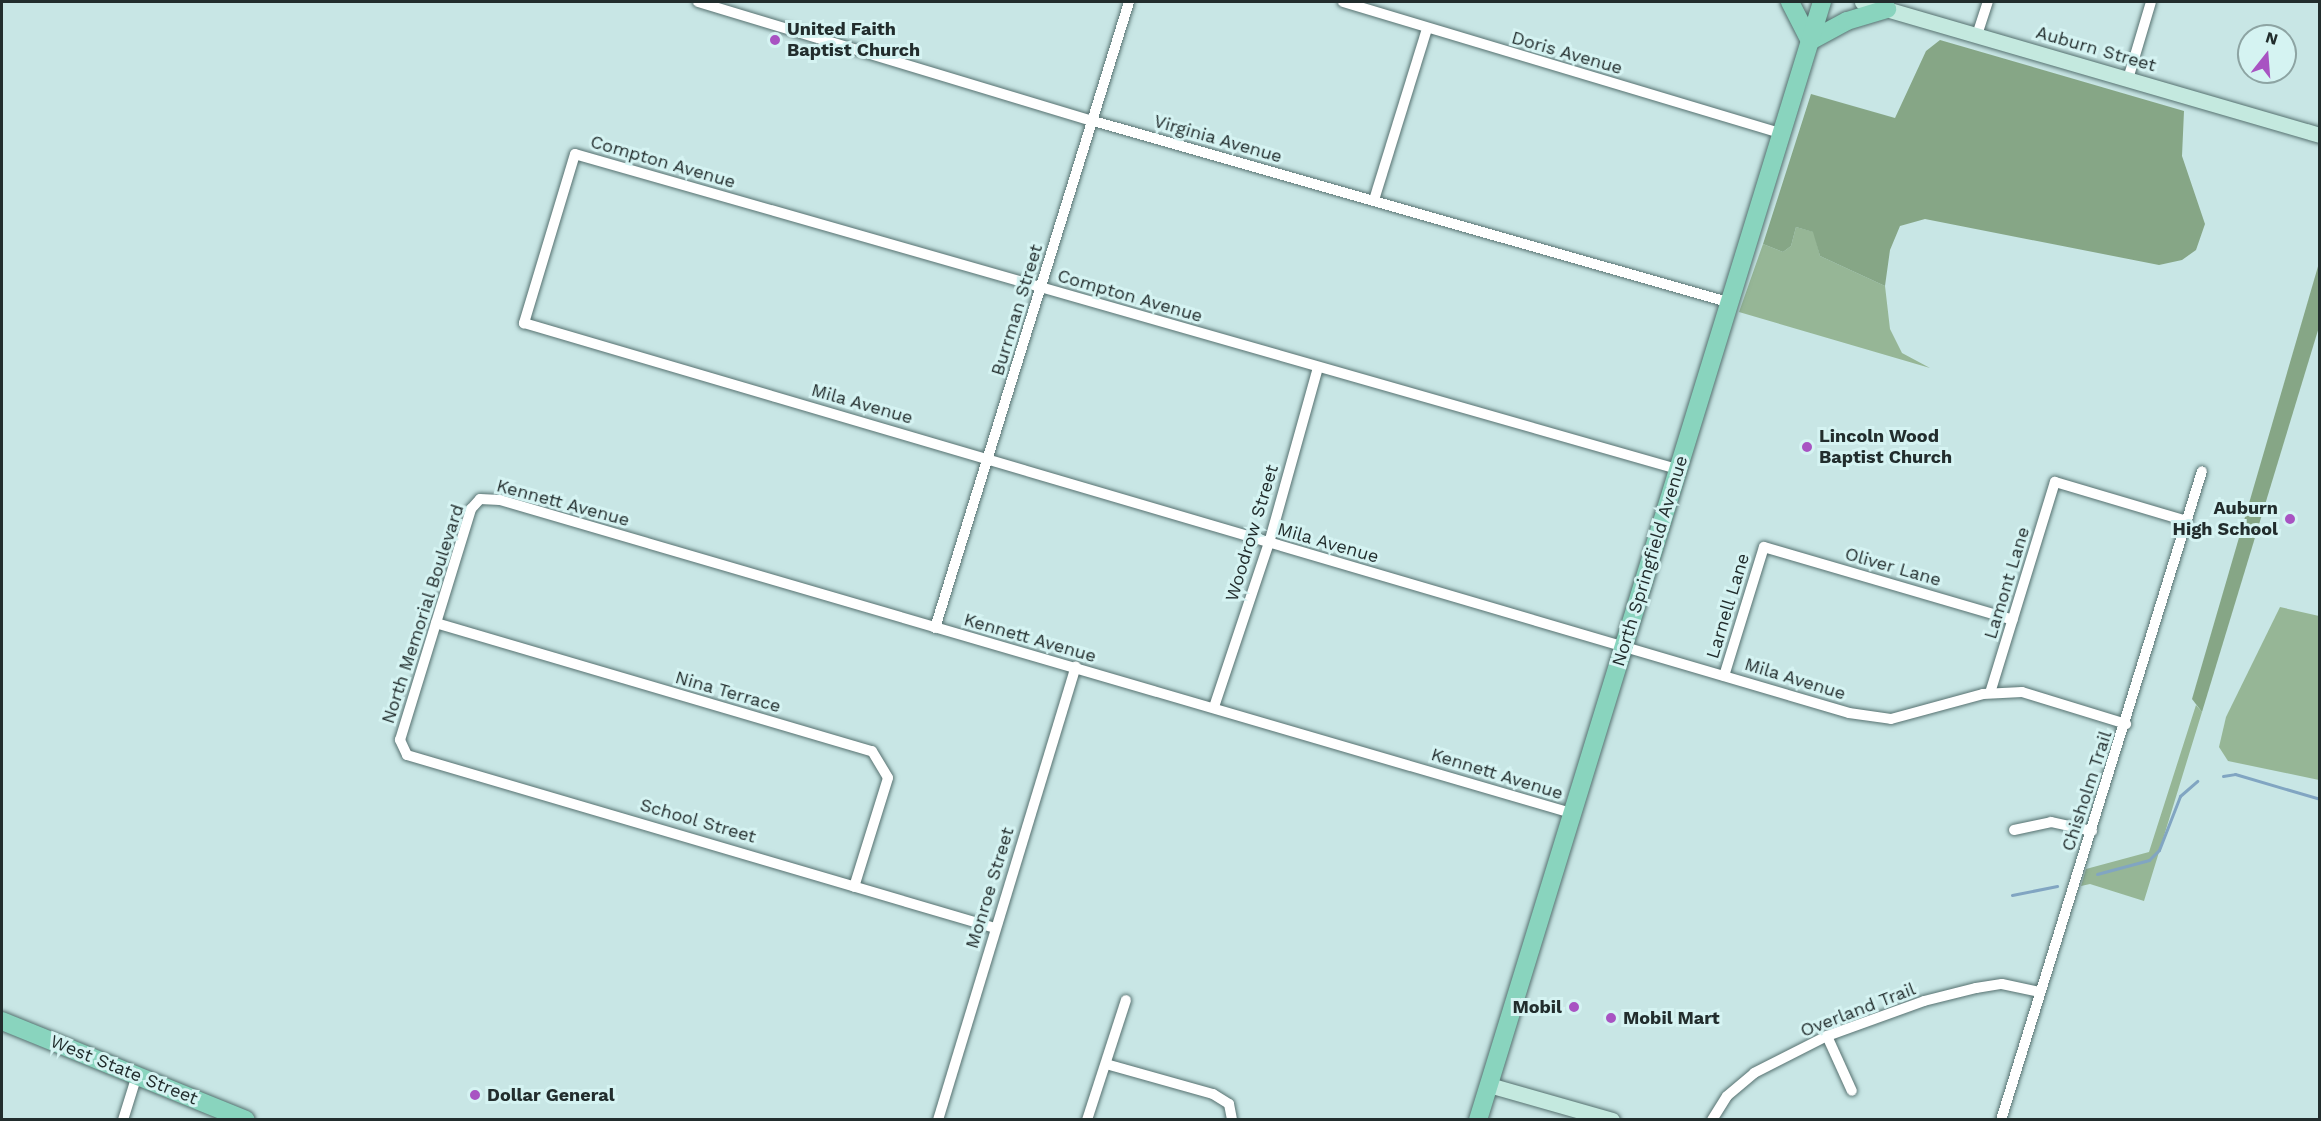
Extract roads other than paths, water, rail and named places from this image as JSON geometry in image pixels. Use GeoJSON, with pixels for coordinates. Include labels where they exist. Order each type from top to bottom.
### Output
{"type":"FeatureCollection","features":[{"type":"Feature","properties":{"kind":"main road"},"geometry":{"type":"LineString","coordinates":[[1790,2],[1810,41],[1883,5]]}},
{"type":"Feature","properties":{"kind":"main road","name":"North Springfield Avenue"},"geometry":{"type":"LineString","coordinates":[[1478,1119],[1822,2]]}},
{"type":"Feature","properties":{"kind":"main road","name":"Auburn Street"},"geometry":{"type":"LineString","coordinates":[[1862,2],[1883,5],[1977,35],[2319,135]]}},
{"type":"Feature","properties":{"kind":"main road","name":"West State Street"},"geometry":{"type":"LineString","coordinates":[[2,1021],[246,1119]]}},
{"type":"Feature","properties":{"kind":"main road"},"geometry":{"type":"LineString","coordinates":[[1489,1085],[1612,1119]]}},
{"type":"Feature","properties":{"kind":"street","name":"Virginia Avenue"},"geometry":{"type":"LineString","coordinates":[[698,2],[1090,120],[1731,303]]}},
{"type":"Feature","properties":{"kind":"street","name":"Burrman Street"},"geometry":{"type":"LineString","coordinates":[[935,628],[1043,288],[1090,120],[1129,2]]}},
{"type":"Feature","properties":{"kind":"street","name":"Doris Avenue"},"geometry":{"type":"LineString","coordinates":[[1343,2],[1783,134]]}},
{"type":"Feature","properties":{"kind":"street"},"geometry":{"type":"LineString","coordinates":[[1977,35],[1988,2]]}},
{"type":"Feature","properties":{"kind":"street"},"geometry":{"type":"LineString","coordinates":[[2128,79],[2151,2]]}},
{"type":"Feature","properties":{"kind":"street"},"geometry":{"type":"LineString","coordinates":[[1374,200],[1427,29]]}},
{"type":"Feature","properties":{"kind":"street","name":"Compton Avenue"},"geometry":{"type":"LineString","coordinates":[[524,323],[575,154],[1677,469]]}},
{"type":"Feature","properties":{"kind":"street","name":"Mila Avenue"},"geometry":{"type":"LineString","coordinates":[[524,323],[1849,713],[1891,719],[1990,693],[2022,692],[2126,724]]}},
{"type":"Feature","properties":{"kind":"street","name":"Woodrow Street"},"geometry":{"type":"LineString","coordinates":[[1215,707],[1269,543],[1318,368]]}},
{"type":"Feature","properties":{"kind":"street","name":"Chisholm Trail"},"geometry":{"type":"LineString","coordinates":[[2001,1119],[2126,724],[2202,471]]}},
{"type":"Feature","properties":{"kind":"street","name":"Lamont Lane"},"geometry":{"type":"LineString","coordinates":[[1990,693],[2055,482],[2187,521]]}},
{"type":"Feature","properties":{"kind":"street","name":"Kennett Avenue"},"geometry":{"type":"LineString","coordinates":[[480,499],[500,501],[1215,707],[1571,813]]}},
{"type":"Feature","properties":{"kind":"street","name":"North Memorial Boulevard"},"geometry":{"type":"LineString","coordinates":[[400,740],[471,509],[480,499]]}},
{"type":"Feature","properties":{"kind":"street","name":"Oliver Lane"},"geometry":{"type":"LineString","coordinates":[[1764,547],[2013,620]]}},
{"type":"Feature","properties":{"kind":"street","name":"Larnell Lane"},"geometry":{"type":"LineString","coordinates":[[1724,676],[1764,547]]}},
{"type":"Feature","properties":{"kind":"street","name":"Nina Terrace"},"geometry":{"type":"LineString","coordinates":[[436,623],[872,751],[888,777],[854,887]]}},
{"type":"Feature","properties":{"kind":"street","name":"Monroe Street"},"geometry":{"type":"LineString","coordinates":[[938,1119],[1076,668]]}},
{"type":"Feature","properties":{"kind":"street","name":"School Street"},"geometry":{"type":"LineString","coordinates":[[400,740],[407,755],[995,928]]}},
{"type":"Feature","properties":{"kind":"street"},"geometry":{"type":"LineString","coordinates":[[2014,830],[2051,822],[2092,831]]}},
{"type":"Feature","properties":{"kind":"street","name":"Overland Trail"},"geometry":{"type":"LineString","coordinates":[[1712,1119],[1726,1096],[1754,1073],[1827,1036],[1924,1001],[1976,988],[2002,984],[2040,992]]}},
{"type":"Feature","properties":{"kind":"street"},"geometry":{"type":"LineString","coordinates":[[1087,1119],[1126,1000]]}},
{"type":"Feature","properties":{"kind":"street"},"geometry":{"type":"LineString","coordinates":[[1827,1036],[1852,1091]]}},
{"type":"Feature","properties":{"kind":"street"},"geometry":{"type":"LineString","coordinates":[[1106,1064],[1213,1094],[1229,1104],[1232,1119]]}},
{"type":"Feature","properties":{"kind":"street"},"geometry":{"type":"LineString","coordinates":[[123,1119],[137,1075]]}},
{"type":"Feature","properties":{"kind":"waterway"},"geometry":{"type":"LineString","coordinates":[[2223,776],[2235,774],[2320,799]]}},
{"type":"Feature","properties":{"kind":"waterway"},"geometry":{"type":"LineString","coordinates":[[2097,874],[2149,860],[2159,850],[2180,796],[2197,781]]}},
{"type":"Feature","properties":{"kind":"waterway"},"geometry":{"type":"LineString","coordinates":[[2012,895],[2057,886]]}},
{"type":"Feature","properties":{"kind":"place","name":"United Faith Baptist Church"},"geometry":{"type":"Point","coordinates":[775,40]}},
{"type":"Feature","properties":{"kind":"place","name":"Lincoln Wood Baptist Church"},"geometry":{"type":"Point","coordinates":[1807,447]}},
{"type":"Feature","properties":{"kind":"place","name":"Auburn High School"},"geometry":{"type":"Point","coordinates":[2290,519]}},
{"type":"Feature","properties":{"kind":"place","name":"Mobil"},"geometry":{"type":"Point","coordinates":[1574,1007]}},
{"type":"Feature","properties":{"kind":"place","name":"Mobil Mart"},"geometry":{"type":"Point","coordinates":[1611,1018]}},
{"type":"Feature","properties":{"kind":"place","name":"Dollar General"},"geometry":{"type":"Point","coordinates":[475,1095]}}]}
